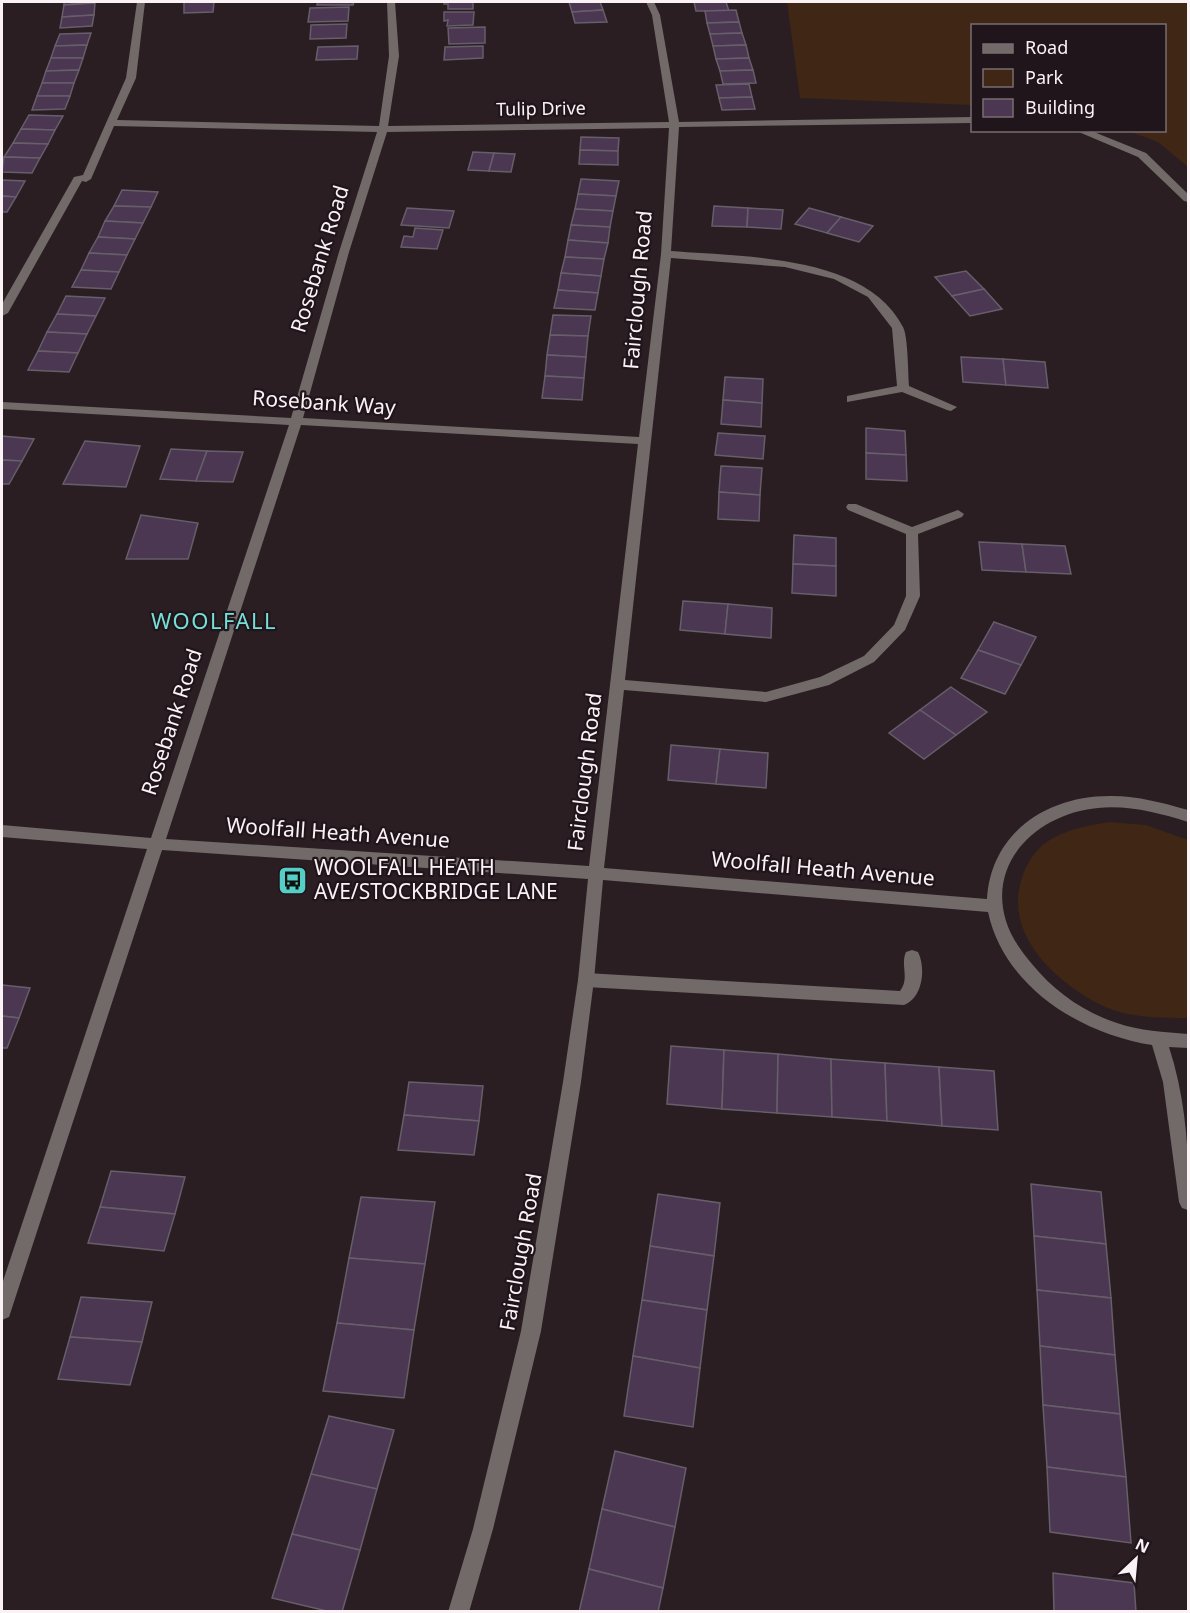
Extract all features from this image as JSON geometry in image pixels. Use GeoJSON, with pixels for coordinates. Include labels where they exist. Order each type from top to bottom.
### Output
{"type":"FeatureCollection","features":[{"type":"Feature","properties":{"kind":"street"},"geometry":{"type":"LineString","coordinates":[[2,313],[79,177],[86,178],[131,78],[141,2]]}},
{"type":"Feature","properties":{"kind":"street","name":"Rosebank Road"},"geometry":{"type":"LineString","coordinates":[[2,1311],[296,421],[344,252],[383,129],[394,56],[391,2]]}},
{"type":"Feature","properties":{"kind":"street","name":"Fairclough Road"},"geometry":{"type":"LineString","coordinates":[[458,1611],[483,1529],[531,1331],[586,980],[666,254],[665,232],[673,165],[674,125],[656,15],[650,2]]}},
{"type":"Feature","properties":{"kind":"street","name":"Tulip Drive"},"geometry":{"type":"LineString","coordinates":[[110,123],[383,129],[971,120]]}},
{"type":"Feature","properties":{"kind":"street"},"geometry":{"type":"LineString","coordinates":[[1084,132],[1142,155],[1188,199]]}},
{"type":"Feature","properties":{"kind":"street"},"geometry":{"type":"LineString","coordinates":[[666,254],[785,264],[838,277],[872,295],[898,328],[903,388]]}},
{"type":"Feature","properties":{"kind":"street"},"geometry":{"type":"LineString","coordinates":[[851,399],[903,388],[951,407]]}},
{"type":"Feature","properties":{"kind":"street","name":"Rosebank Way"},"geometry":{"type":"LineString","coordinates":[[2,405],[644,441]]}},
{"type":"Feature","properties":{"kind":"street"},"geometry":{"type":"LineString","coordinates":[[852,507],[912,532],[958,514]]}},
{"type":"Feature","properties":{"kind":"street"},"geometry":{"type":"LineString","coordinates":[[619,686],[766,697],[824,681],[869,659],[900,627],[913,596],[912,532]]}},
{"type":"Feature","properties":{"kind":"street"},"geometry":{"type":"LineString","coordinates":[[1188,816],[1146,804],[1098,802],[1054,813],[1020,835],[1000,867],[995,906],[1006,942],[1031,977],[1066,1008],[1111,1030],[1159,1041],[1188,1041]]}},
{"type":"Feature","properties":{"kind":"street","name":"Woolfall Heath Avenue"},"geometry":{"type":"LineString","coordinates":[[2,831],[156,844],[596,873],[995,906]]}},
{"type":"Feature","properties":{"kind":"street"},"geometry":{"type":"LineString","coordinates":[[586,980],[904,998],[910,992],[913,983],[915,971],[912,957]]}},
{"type":"Feature","properties":{"kind":"street"},"geometry":{"type":"LineString","coordinates":[[1159,1041],[1172,1082],[1188,1202]]}},
{"type":"Feature","properties":{"kind":"green space"},"geometry":{"type":"Polygon","coordinates":[[[787,2],[1188,2],[1188,167],[1158,142],[1131,132],[1166,132],[1166,24],[971,24],[971,105],[800,98],[787,2]]]}},
{"type":"Feature","properties":{"kind":"green space"},"geometry":{"type":"Polygon","coordinates":[[[1109,822],[1146,825],[1188,840],[1188,1018],[1131,1015],[1099,1004],[1065,982],[1050,969],[1036,953],[1026,936],[1020,918],[1018,898],[1022,878],[1032,858],[1048,841],[1062,834],[1077,828],[1109,822]]]}},
{"type":"Feature","properties":{"kind":"building"},"geometry":{"type":"Polygon","coordinates":[[[64,2],[95,2],[64,5],[64,2]]]}},
{"type":"Feature","properties":{"kind":"building"},"geometry":{"type":"Polygon","coordinates":[[[184,2],[214,2],[213,12],[184,13],[184,2]]]}},
{"type":"Feature","properties":{"kind":"building"},"geometry":{"type":"Polygon","coordinates":[[[318,2],[354,2],[353,5],[317,5],[318,2]]]}},
{"type":"Feature","properties":{"kind":"building"},"geometry":{"type":"Polygon","coordinates":[[[444,2],[473,2],[473,9],[448,9],[448,4],[444,2]]]}},
{"type":"Feature","properties":{"kind":"building"},"geometry":{"type":"Polygon","coordinates":[[[569,2],[600,2],[603,10],[572,12],[569,2]]]}},
{"type":"Feature","properties":{"kind":"building"},"geometry":{"type":"Polygon","coordinates":[[[694,2],[726,2],[729,11],[696,11],[694,2]]]}},
{"type":"Feature","properties":{"kind":"building"},"geometry":{"type":"Polygon","coordinates":[[[95,3],[94,15],[62,17],[64,5],[95,3]]]}},
{"type":"Feature","properties":{"kind":"building"},"geometry":{"type":"Polygon","coordinates":[[[349,7],[348,21],[308,22],[310,8],[349,7]]]}},
{"type":"Feature","properties":{"kind":"building"},"geometry":{"type":"Polygon","coordinates":[[[603,10],[607,22],[575,23],[572,12],[603,10]]]}},
{"type":"Feature","properties":{"kind":"building"},"geometry":{"type":"Polygon","coordinates":[[[736,10],[739,22],[707,23],[705,11],[736,10]]]}},
{"type":"Feature","properties":{"kind":"building"},"geometry":{"type":"Polygon","coordinates":[[[444,12],[474,12],[473,25],[447,26],[448,20],[444,21],[444,12]]]}},
{"type":"Feature","properties":{"kind":"building"},"geometry":{"type":"Polygon","coordinates":[[[94,15],[92,26],[60,28],[62,17],[94,15]]]}},
{"type":"Feature","properties":{"kind":"building"},"geometry":{"type":"Polygon","coordinates":[[[739,22],[742,33],[710,34],[707,23],[739,22]]]}},
{"type":"Feature","properties":{"kind":"building"},"geometry":{"type":"Polygon","coordinates":[[[347,24],[346,38],[310,39],[311,25],[347,24]]]}},
{"type":"Feature","properties":{"kind":"building"},"geometry":{"type":"Polygon","coordinates":[[[485,27],[485,43],[449,44],[448,28],[485,27]]]}},
{"type":"Feature","properties":{"kind":"building"},"geometry":{"type":"Polygon","coordinates":[[[91,33],[87,45],[55,46],[60,34],[91,33]]]}},
{"type":"Feature","properties":{"kind":"building"},"geometry":{"type":"Polygon","coordinates":[[[742,33],[746,45],[713,46],[710,34],[742,33]]]}},
{"type":"Feature","properties":{"kind":"building"},"geometry":{"type":"Polygon","coordinates":[[[87,45],[83,58],[51,58],[55,46],[87,45]]]}},
{"type":"Feature","properties":{"kind":"building"},"geometry":{"type":"Polygon","coordinates":[[[746,45],[749,58],[716,59],[713,46],[746,45]]]}},
{"type":"Feature","properties":{"kind":"building"},"geometry":{"type":"Polygon","coordinates":[[[358,46],[357,59],[316,60],[318,47],[358,46]]]}},
{"type":"Feature","properties":{"kind":"building"},"geometry":{"type":"Polygon","coordinates":[[[483,46],[483,58],[444,60],[445,47],[483,46]]]}},
{"type":"Feature","properties":{"kind":"building"},"geometry":{"type":"Polygon","coordinates":[[[51,58],[83,58],[79,70],[46,71],[51,58]]]}},
{"type":"Feature","properties":{"kind":"building"},"geometry":{"type":"Polygon","coordinates":[[[749,58],[753,70],[720,71],[716,59],[749,58]]]}},
{"type":"Feature","properties":{"kind":"building"},"geometry":{"type":"Polygon","coordinates":[[[79,70],[74,83],[42,83],[46,71],[79,70]]]}},
{"type":"Feature","properties":{"kind":"building"},"geometry":{"type":"Polygon","coordinates":[[[753,70],[756,83],[723,84],[720,71],[753,70]]]}},
{"type":"Feature","properties":{"kind":"building"},"geometry":{"type":"Polygon","coordinates":[[[42,83],[74,83],[70,96],[37,96],[42,83]]]}},
{"type":"Feature","properties":{"kind":"building"},"geometry":{"type":"Polygon","coordinates":[[[749,84],[752,97],[719,98],[716,85],[749,84]]]}},
{"type":"Feature","properties":{"kind":"building"},"geometry":{"type":"Polygon","coordinates":[[[37,96],[70,96],[65,109],[32,110],[37,96]]]}},
{"type":"Feature","properties":{"kind":"building"},"geometry":{"type":"Polygon","coordinates":[[[752,97],[755,109],[722,110],[719,98],[752,97]]]}},
{"type":"Feature","properties":{"kind":"building"},"geometry":{"type":"Polygon","coordinates":[[[29,115],[63,116],[55,130],[21,129],[29,115]]]}},
{"type":"Feature","properties":{"kind":"building"},"geometry":{"type":"Polygon","coordinates":[[[21,129],[55,130],[48,144],[13,143],[21,129]]]}},
{"type":"Feature","properties":{"kind":"building"},"geometry":{"type":"Polygon","coordinates":[[[581,137],[619,138],[618,151],[580,150],[581,137]]]}},
{"type":"Feature","properties":{"kind":"building"},"geometry":{"type":"Polygon","coordinates":[[[13,143],[48,144],[40,158],[4,157],[13,143]]]}},
{"type":"Feature","properties":{"kind":"building"},"geometry":{"type":"Polygon","coordinates":[[[580,150],[618,151],[618,165],[579,164],[580,150]]]}},
{"type":"Feature","properties":{"kind":"building"},"geometry":{"type":"Polygon","coordinates":[[[473,152],[494,153],[489,171],[468,170],[473,152]]]}},
{"type":"Feature","properties":{"kind":"building"},"geometry":{"type":"Polygon","coordinates":[[[494,153],[515,154],[511,172],[489,171],[494,153]]]}},
{"type":"Feature","properties":{"kind":"building"},"geometry":{"type":"Polygon","coordinates":[[[4,157],[40,158],[32,173],[2,172],[4,157]]]}},
{"type":"Feature","properties":{"kind":"building"},"geometry":{"type":"Polygon","coordinates":[[[581,179],[619,181],[616,196],[578,194],[581,179]]]}},
{"type":"Feature","properties":{"kind":"building"},"geometry":{"type":"Polygon","coordinates":[[[2,180],[25,181],[16,197],[2,196],[2,180]]]}},
{"type":"Feature","properties":{"kind":"building"},"geometry":{"type":"Polygon","coordinates":[[[122,190],[158,192],[151,207],[114,206],[122,190]]]}},
{"type":"Feature","properties":{"kind":"building"},"geometry":{"type":"Polygon","coordinates":[[[578,194],[616,196],[613,211],[575,209],[578,194]]]}},
{"type":"Feature","properties":{"kind":"building"},"geometry":{"type":"Polygon","coordinates":[[[2,196],[16,197],[7,212],[2,212],[2,196]]]}},
{"type":"Feature","properties":{"kind":"building"},"geometry":{"type":"Polygon","coordinates":[[[114,206],[151,207],[143,223],[105,221],[114,206]]]}},
{"type":"Feature","properties":{"kind":"building"},"geometry":{"type":"Polygon","coordinates":[[[714,206],[748,208],[747,227],[712,226],[714,206]]]}},
{"type":"Feature","properties":{"kind":"building"},"geometry":{"type":"Polygon","coordinates":[[[407,208],[454,211],[449,228],[401,225],[407,208]]]}},
{"type":"Feature","properties":{"kind":"building"},"geometry":{"type":"Polygon","coordinates":[[[748,208],[783,210],[781,229],[747,227],[748,208]]]}},
{"type":"Feature","properties":{"kind":"building"},"geometry":{"type":"Polygon","coordinates":[[[809,208],[841,217],[827,233],[795,224],[809,208]]]}},
{"type":"Feature","properties":{"kind":"building"},"geometry":{"type":"Polygon","coordinates":[[[575,209],[613,211],[610,227],[571,225],[575,209]]]}},
{"type":"Feature","properties":{"kind":"building"},"geometry":{"type":"Polygon","coordinates":[[[841,217],[873,226],[859,242],[827,233],[841,217]]]}},
{"type":"Feature","properties":{"kind":"building"},"geometry":{"type":"Polygon","coordinates":[[[105,221],[143,223],[135,239],[98,237],[105,221]]]}},
{"type":"Feature","properties":{"kind":"building"},"geometry":{"type":"Polygon","coordinates":[[[571,225],[610,227],[608,243],[568,240],[571,225]]]}},
{"type":"Feature","properties":{"kind":"building"},"geometry":{"type":"Polygon","coordinates":[[[415,228],[443,230],[437,249],[401,247],[404,236],[413,237],[415,228]]]}},
{"type":"Feature","properties":{"kind":"building"},"geometry":{"type":"Polygon","coordinates":[[[98,237],[135,239],[127,255],[89,253],[98,237]]]}},
{"type":"Feature","properties":{"kind":"building"},"geometry":{"type":"Polygon","coordinates":[[[568,240],[608,243],[604,259],[565,257],[568,240]]]}},
{"type":"Feature","properties":{"kind":"building"},"geometry":{"type":"Polygon","coordinates":[[[89,253],[127,255],[119,272],[81,270],[89,253]]]}},
{"type":"Feature","properties":{"kind":"building"},"geometry":{"type":"Polygon","coordinates":[[[565,257],[604,259],[601,276],[561,273],[565,257]]]}},
{"type":"Feature","properties":{"kind":"building"},"geometry":{"type":"Polygon","coordinates":[[[81,270],[119,272],[111,289],[72,287],[81,270]]]}},
{"type":"Feature","properties":{"kind":"building"},"geometry":{"type":"Polygon","coordinates":[[[966,271],[984,289],[952,296],[935,277],[966,271]]]}},
{"type":"Feature","properties":{"kind":"building"},"geometry":{"type":"Polygon","coordinates":[[[561,273],[601,276],[598,293],[558,290],[561,273]]]}},
{"type":"Feature","properties":{"kind":"building"},"geometry":{"type":"Polygon","coordinates":[[[984,289],[1002,309],[970,316],[952,296],[984,289]]]}},
{"type":"Feature","properties":{"kind":"building"},"geometry":{"type":"Polygon","coordinates":[[[558,290],[598,293],[595,310],[554,308],[558,290]]]}},
{"type":"Feature","properties":{"kind":"building"},"geometry":{"type":"Polygon","coordinates":[[[66,296],[105,298],[96,316],[57,314],[66,296]]]}},
{"type":"Feature","properties":{"kind":"building"},"geometry":{"type":"Polygon","coordinates":[[[57,314],[96,316],[87,334],[47,332],[57,314]]]}},
{"type":"Feature","properties":{"kind":"building"},"geometry":{"type":"Polygon","coordinates":[[[553,315],[591,316],[588,336],[550,335],[553,315]]]}},
{"type":"Feature","properties":{"kind":"building"},"geometry":{"type":"Polygon","coordinates":[[[47,332],[87,334],[78,353],[38,351],[47,332]]]}},
{"type":"Feature","properties":{"kind":"building"},"geometry":{"type":"Polygon","coordinates":[[[550,335],[588,336],[586,357],[547,355],[550,335]]]}},
{"type":"Feature","properties":{"kind":"building"},"geometry":{"type":"Polygon","coordinates":[[[38,351],[78,353],[69,372],[28,370],[38,351]]]}},
{"type":"Feature","properties":{"kind":"building"},"geometry":{"type":"Polygon","coordinates":[[[547,355],[586,357],[584,378],[545,376],[547,355]]]}},
{"type":"Feature","properties":{"kind":"building"},"geometry":{"type":"Polygon","coordinates":[[[961,357],[1003,359],[1006,385],[963,382],[961,357]]]}},
{"type":"Feature","properties":{"kind":"building"},"geometry":{"type":"Polygon","coordinates":[[[1003,359],[1045,362],[1048,388],[1006,385],[1003,359]]]}},
{"type":"Feature","properties":{"kind":"building"},"geometry":{"type":"Polygon","coordinates":[[[545,376],[584,378],[582,400],[542,398],[545,376]]]}},
{"type":"Feature","properties":{"kind":"building"},"geometry":{"type":"Polygon","coordinates":[[[725,377],[763,379],[762,403],[723,400],[725,377]]]}},
{"type":"Feature","properties":{"kind":"building"},"geometry":{"type":"Polygon","coordinates":[[[723,400],[762,403],[761,427],[721,424],[723,400]]]}},
{"type":"Feature","properties":{"kind":"building"},"geometry":{"type":"Polygon","coordinates":[[[866,428],[905,431],[906,455],[866,453],[866,428]]]}},
{"type":"Feature","properties":{"kind":"building"},"geometry":{"type":"Polygon","coordinates":[[[718,433],[765,436],[763,459],[715,455],[718,433]]]}},
{"type":"Feature","properties":{"kind":"building"},"geometry":{"type":"Polygon","coordinates":[[[2,436],[34,439],[22,461],[2,460],[2,436]]]}},
{"type":"Feature","properties":{"kind":"building"},"geometry":{"type":"Polygon","coordinates":[[[85,441],[140,446],[126,487],[63,484],[85,441]]]}},
{"type":"Feature","properties":{"kind":"building"},"geometry":{"type":"Polygon","coordinates":[[[171,449],[207,451],[196,481],[160,479],[171,449]]]}},
{"type":"Feature","properties":{"kind":"building"},"geometry":{"type":"Polygon","coordinates":[[[207,451],[243,452],[233,482],[196,481],[207,451]]]}},
{"type":"Feature","properties":{"kind":"building"},"geometry":{"type":"Polygon","coordinates":[[[866,453],[906,455],[907,481],[866,479],[866,453]]]}},
{"type":"Feature","properties":{"kind":"building"},"geometry":{"type":"Polygon","coordinates":[[[2,460],[22,461],[9,484],[2,484],[2,460]]]}},
{"type":"Feature","properties":{"kind":"building"},"geometry":{"type":"Polygon","coordinates":[[[721,466],[762,468],[760,495],[719,492],[721,466]]]}},
{"type":"Feature","properties":{"kind":"building"},"geometry":{"type":"Polygon","coordinates":[[[719,492],[760,495],[759,521],[718,519],[719,492]]]}},
{"type":"Feature","properties":{"kind":"building"},"geometry":{"type":"Polygon","coordinates":[[[141,515],[198,523],[188,559],[126,559],[141,515]]]}},
{"type":"Feature","properties":{"kind":"building"},"geometry":{"type":"Polygon","coordinates":[[[794,535],[836,538],[836,566],[793,564],[794,535]]]}},
{"type":"Feature","properties":{"kind":"building"},"geometry":{"type":"Polygon","coordinates":[[[979,542],[1022,544],[1026,572],[982,570],[979,542]]]}},
{"type":"Feature","properties":{"kind":"building"},"geometry":{"type":"Polygon","coordinates":[[[1022,544],[1065,546],[1071,574],[1026,572],[1022,544]]]}},
{"type":"Feature","properties":{"kind":"building"},"geometry":{"type":"Polygon","coordinates":[[[793,564],[836,566],[836,596],[792,593],[793,564]]]}},
{"type":"Feature","properties":{"kind":"building"},"geometry":{"type":"Polygon","coordinates":[[[683,601],[728,604],[725,634],[680,630],[683,601]]]}},
{"type":"Feature","properties":{"kind":"building"},"geometry":{"type":"Polygon","coordinates":[[[728,604],[772,608],[771,638],[725,634],[728,604]]]}},
{"type":"Feature","properties":{"kind":"building"},"geometry":{"type":"Polygon","coordinates":[[[994,622],[1036,637],[1021,665],[978,650],[994,622]]]}},
{"type":"Feature","properties":{"kind":"building"},"geometry":{"type":"Polygon","coordinates":[[[978,650],[1021,665],[1005,694],[961,678],[978,650]]]}},
{"type":"Feature","properties":{"kind":"building"},"geometry":{"type":"Polygon","coordinates":[[[951,687],[987,712],[956,735],[920,710],[951,687]]]}},
{"type":"Feature","properties":{"kind":"building"},"geometry":{"type":"Polygon","coordinates":[[[920,710],[956,735],[924,759],[889,733],[920,710]]]}},
{"type":"Feature","properties":{"kind":"building"},"geometry":{"type":"Polygon","coordinates":[[[671,745],[720,749],[716,784],[668,780],[671,745]]]}},
{"type":"Feature","properties":{"kind":"building"},"geometry":{"type":"Polygon","coordinates":[[[720,749],[768,753],[766,788],[716,784],[720,749]]]}},
{"type":"Feature","properties":{"kind":"building"},"geometry":{"type":"Polygon","coordinates":[[[2,985],[30,988],[19,1018],[2,1016],[2,985]]]}},
{"type":"Feature","properties":{"kind":"building"},"geometry":{"type":"Polygon","coordinates":[[[2,1016],[19,1018],[7,1048],[2,1048],[2,1016]]]}},
{"type":"Feature","properties":{"kind":"building"},"geometry":{"type":"Polygon","coordinates":[[[671,1046],[724,1050],[722,1109],[667,1104],[671,1046]]]}},
{"type":"Feature","properties":{"kind":"building"},"geometry":{"type":"Polygon","coordinates":[[[724,1050],[778,1054],[777,1113],[722,1109],[724,1050]]]}},
{"type":"Feature","properties":{"kind":"building"},"geometry":{"type":"Polygon","coordinates":[[[778,1054],[831,1059],[832,1117],[777,1113],[778,1054]]]}},
{"type":"Feature","properties":{"kind":"building"},"geometry":{"type":"Polygon","coordinates":[[[831,1059],[885,1063],[887,1121],[832,1117],[831,1059]]]}},
{"type":"Feature","properties":{"kind":"building"},"geometry":{"type":"Polygon","coordinates":[[[885,1063],[939,1067],[942,1126],[887,1121],[885,1063]]]}},
{"type":"Feature","properties":{"kind":"building"},"geometry":{"type":"Polygon","coordinates":[[[939,1067],[994,1071],[998,1130],[942,1126],[939,1067]]]}},
{"type":"Feature","properties":{"kind":"building"},"geometry":{"type":"Polygon","coordinates":[[[409,1082],[483,1086],[479,1121],[404,1115],[409,1082]]]}},
{"type":"Feature","properties":{"kind":"building"},"geometry":{"type":"Polygon","coordinates":[[[404,1115],[479,1121],[474,1155],[398,1150],[404,1115]]]}},
{"type":"Feature","properties":{"kind":"building"},"geometry":{"type":"Polygon","coordinates":[[[111,1171],[185,1177],[175,1214],[100,1207],[111,1171]]]}},
{"type":"Feature","properties":{"kind":"building"},"geometry":{"type":"Polygon","coordinates":[[[1031,1184],[1101,1192],[1106,1244],[1034,1236],[1031,1184]]]}},
{"type":"Feature","properties":{"kind":"building"},"geometry":{"type":"Polygon","coordinates":[[[658,1194],[720,1203],[714,1256],[650,1246],[658,1194]]]}},
{"type":"Feature","properties":{"kind":"building"},"geometry":{"type":"Polygon","coordinates":[[[361,1197],[435,1202],[425,1264],[349,1258],[361,1197]]]}},
{"type":"Feature","properties":{"kind":"building"},"geometry":{"type":"Polygon","coordinates":[[[100,1207],[175,1214],[164,1251],[88,1243],[100,1207]]]}},
{"type":"Feature","properties":{"kind":"building"},"geometry":{"type":"Polygon","coordinates":[[[1034,1236],[1106,1244],[1111,1298],[1037,1290],[1034,1236]]]}},
{"type":"Feature","properties":{"kind":"building"},"geometry":{"type":"Polygon","coordinates":[[[650,1246],[714,1256],[707,1310],[642,1300],[650,1246]]]}},
{"type":"Feature","properties":{"kind":"building"},"geometry":{"type":"Polygon","coordinates":[[[349,1258],[425,1264],[414,1330],[337,1323],[349,1258]]]}},
{"type":"Feature","properties":{"kind":"building"},"geometry":{"type":"Polygon","coordinates":[[[1037,1290],[1111,1298],[1115,1355],[1040,1346],[1037,1290]]]}},
{"type":"Feature","properties":{"kind":"building"},"geometry":{"type":"Polygon","coordinates":[[[81,1297],[152,1302],[142,1342],[70,1337],[81,1297]]]}},
{"type":"Feature","properties":{"kind":"building"},"geometry":{"type":"Polygon","coordinates":[[[642,1300],[707,1310],[700,1368],[633,1356],[642,1300]]]}},
{"type":"Feature","properties":{"kind":"building"},"geometry":{"type":"Polygon","coordinates":[[[337,1323],[414,1330],[404,1398],[323,1391],[337,1323]]]}},
{"type":"Feature","properties":{"kind":"building"},"geometry":{"type":"Polygon","coordinates":[[[70,1337],[142,1342],[130,1385],[58,1379],[70,1337]]]}},
{"type":"Feature","properties":{"kind":"building"},"geometry":{"type":"Polygon","coordinates":[[[1040,1346],[1115,1355],[1120,1414],[1043,1405],[1040,1346]]]}},
{"type":"Feature","properties":{"kind":"building"},"geometry":{"type":"Polygon","coordinates":[[[633,1356],[700,1368],[693,1427],[624,1416],[633,1356]]]}},
{"type":"Feature","properties":{"kind":"building"},"geometry":{"type":"Polygon","coordinates":[[[1043,1405],[1120,1414],[1126,1477],[1047,1467],[1043,1405]]]}},
{"type":"Feature","properties":{"kind":"building"},"geometry":{"type":"Polygon","coordinates":[[[329,1416],[394,1430],[377,1489],[311,1474],[329,1416]]]}},
{"type":"Feature","properties":{"kind":"building"},"geometry":{"type":"Polygon","coordinates":[[[615,1451],[686,1468],[675,1527],[602,1509],[615,1451]]]}},
{"type":"Feature","properties":{"kind":"building"},"geometry":{"type":"Polygon","coordinates":[[[1047,1467],[1126,1477],[1131,1543],[1050,1532],[1047,1467]]]}},
{"type":"Feature","properties":{"kind":"building"},"geometry":{"type":"Polygon","coordinates":[[[311,1474],[377,1489],[360,1550],[292,1534],[311,1474]]]}},
{"type":"Feature","properties":{"kind":"building"},"geometry":{"type":"Polygon","coordinates":[[[602,1509],[675,1527],[663,1588],[589,1569],[602,1509]]]}},
{"type":"Feature","properties":{"kind":"building"},"geometry":{"type":"Polygon","coordinates":[[[292,1534],[360,1550],[342,1612],[331,1612],[272,1598],[292,1534]]]}},
{"type":"Feature","properties":{"kind":"building"},"geometry":{"type":"Polygon","coordinates":[[[589,1569],[663,1588],[658,1612],[579,1612],[589,1569]]]}},
{"type":"Feature","properties":{"kind":"building"},"geometry":{"type":"Polygon","coordinates":[[[1053,1573],[1134,1583],[1136,1612],[1054,1612],[1053,1573]]]}},
{"type":"Feature","properties":{"kind":"place","name":"WOOLFALL HEATH AVE/STOCKBRIDGE LANE"},"geometry":{"type":"Point","coordinates":[293,880]}},
{"type":"Feature","properties":{"kind":"district","name":"WOOLFALL"},"geometry":{"type":"Point","coordinates":[214,621]}}]}
